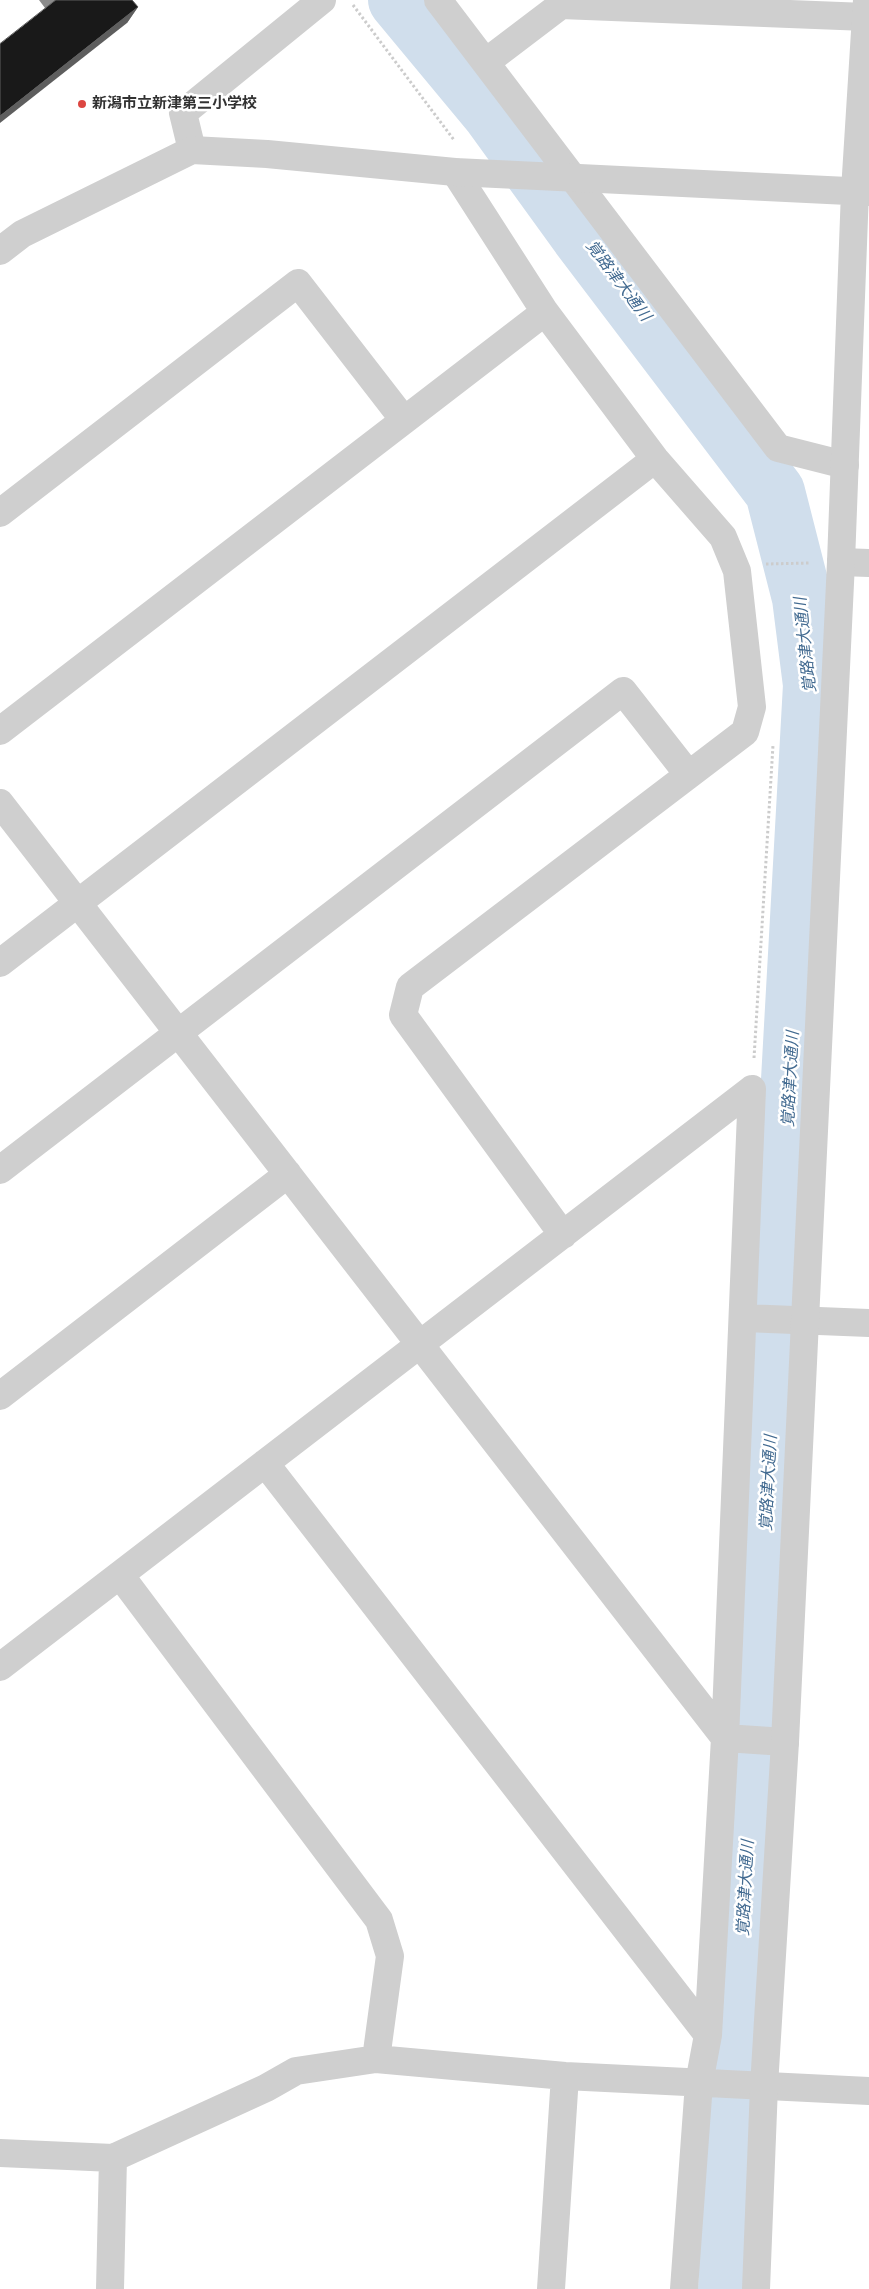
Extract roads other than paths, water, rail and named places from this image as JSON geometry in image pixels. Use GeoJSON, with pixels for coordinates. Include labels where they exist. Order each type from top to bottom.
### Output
{"type":"FeatureCollection","features":[{"type":"Feature","properties":{"kind":"street"},"geometry":{"type":"LineString","coordinates":[[192,150],[183,113],[322,0]]}},
{"type":"Feature","properties":{"kind":"street"},"geometry":{"type":"LineString","coordinates":[[438,0],[778,448],[845,465]]}},
{"type":"Feature","properties":{"kind":"street"},"geometry":{"type":"LineString","coordinates":[[486,62],[562,5],[867,8],[862,191],[845,465],[786,1742],[764,2086],[756,2289]]}},
{"type":"Feature","properties":{"kind":"street"},"geometry":{"type":"LineString","coordinates":[[0,251],[22,234],[192,150],[267,154],[467,173],[572,176],[862,191]]}},
{"type":"Feature","properties":{"kind":"street"},"geometry":{"type":"LineString","coordinates":[[467,173],[545,312],[655,459],[722,537],[737,571],[752,707],[744,732],[410,987],[403,1015],[563,1235]]}},
{"type":"Feature","properties":{"kind":"street"},"geometry":{"type":"LineString","coordinates":[[0,513],[298,284],[404,420]]}},
{"type":"Feature","properties":{"kind":"street"},"geometry":{"type":"LineString","coordinates":[[0,731],[545,312]]}},
{"type":"Feature","properties":{"kind":"street"},"geometry":{"type":"LineString","coordinates":[[0,963],[655,459]]}},
{"type":"Feature","properties":{"kind":"street"},"geometry":{"type":"LineString","coordinates":[[841,562],[869,563]]}},
{"type":"Feature","properties":{"kind":"street"},"geometry":{"type":"LineString","coordinates":[[0,1170],[623,690],[688,774]]}},
{"type":"Feature","properties":{"kind":"street"},"geometry":{"type":"LineString","coordinates":[[0,803],[725,1738],[786,1742]]}},
{"type":"Feature","properties":{"kind":"street"},"geometry":{"type":"LineString","coordinates":[[0,1667],[752,1089],[744,1318],[725,1738],[708,2035],[699,2083],[684,2289]]}},
{"type":"Feature","properties":{"kind":"street"},"geometry":{"type":"LineString","coordinates":[[0,1396],[288,1174]]}},
{"type":"Feature","properties":{"kind":"street"},"geometry":{"type":"LineString","coordinates":[[744,1318],[869,1323]]}},
{"type":"Feature","properties":{"kind":"street"},"geometry":{"type":"LineString","coordinates":[[265,1463],[708,2035]]}},
{"type":"Feature","properties":{"kind":"street"},"geometry":{"type":"LineString","coordinates":[[120,1575],[379,1920],[390,1956],[376,2059]]}},
{"type":"Feature","properties":{"kind":"street"},"geometry":{"type":"LineString","coordinates":[[0,2152],[113,2158],[266,2088],[296,2072],[376,2059],[565,2076],[869,2091]]}},
{"type":"Feature","properties":{"kind":"street"},"geometry":{"type":"LineString","coordinates":[[551,2289],[565,2076]]}},
{"type":"Feature","properties":{"kind":"street"},"geometry":{"type":"LineString","coordinates":[[110,2289],[113,2158]]}},
{"type":"Feature","properties":{"kind":"waterway","name":"覚路津大通川"},"geometry":{"type":"LineString","coordinates":[[398,0],[491,112],[580,235],[775,492],[802,598],[813,685],[737,2049],[728,2289]]}},
{"type":"Feature","properties":{"kind":"place","name":"新潟市立新津第三小学校"},"geometry":{"type":"Point","coordinates":[82,104]}}]}
